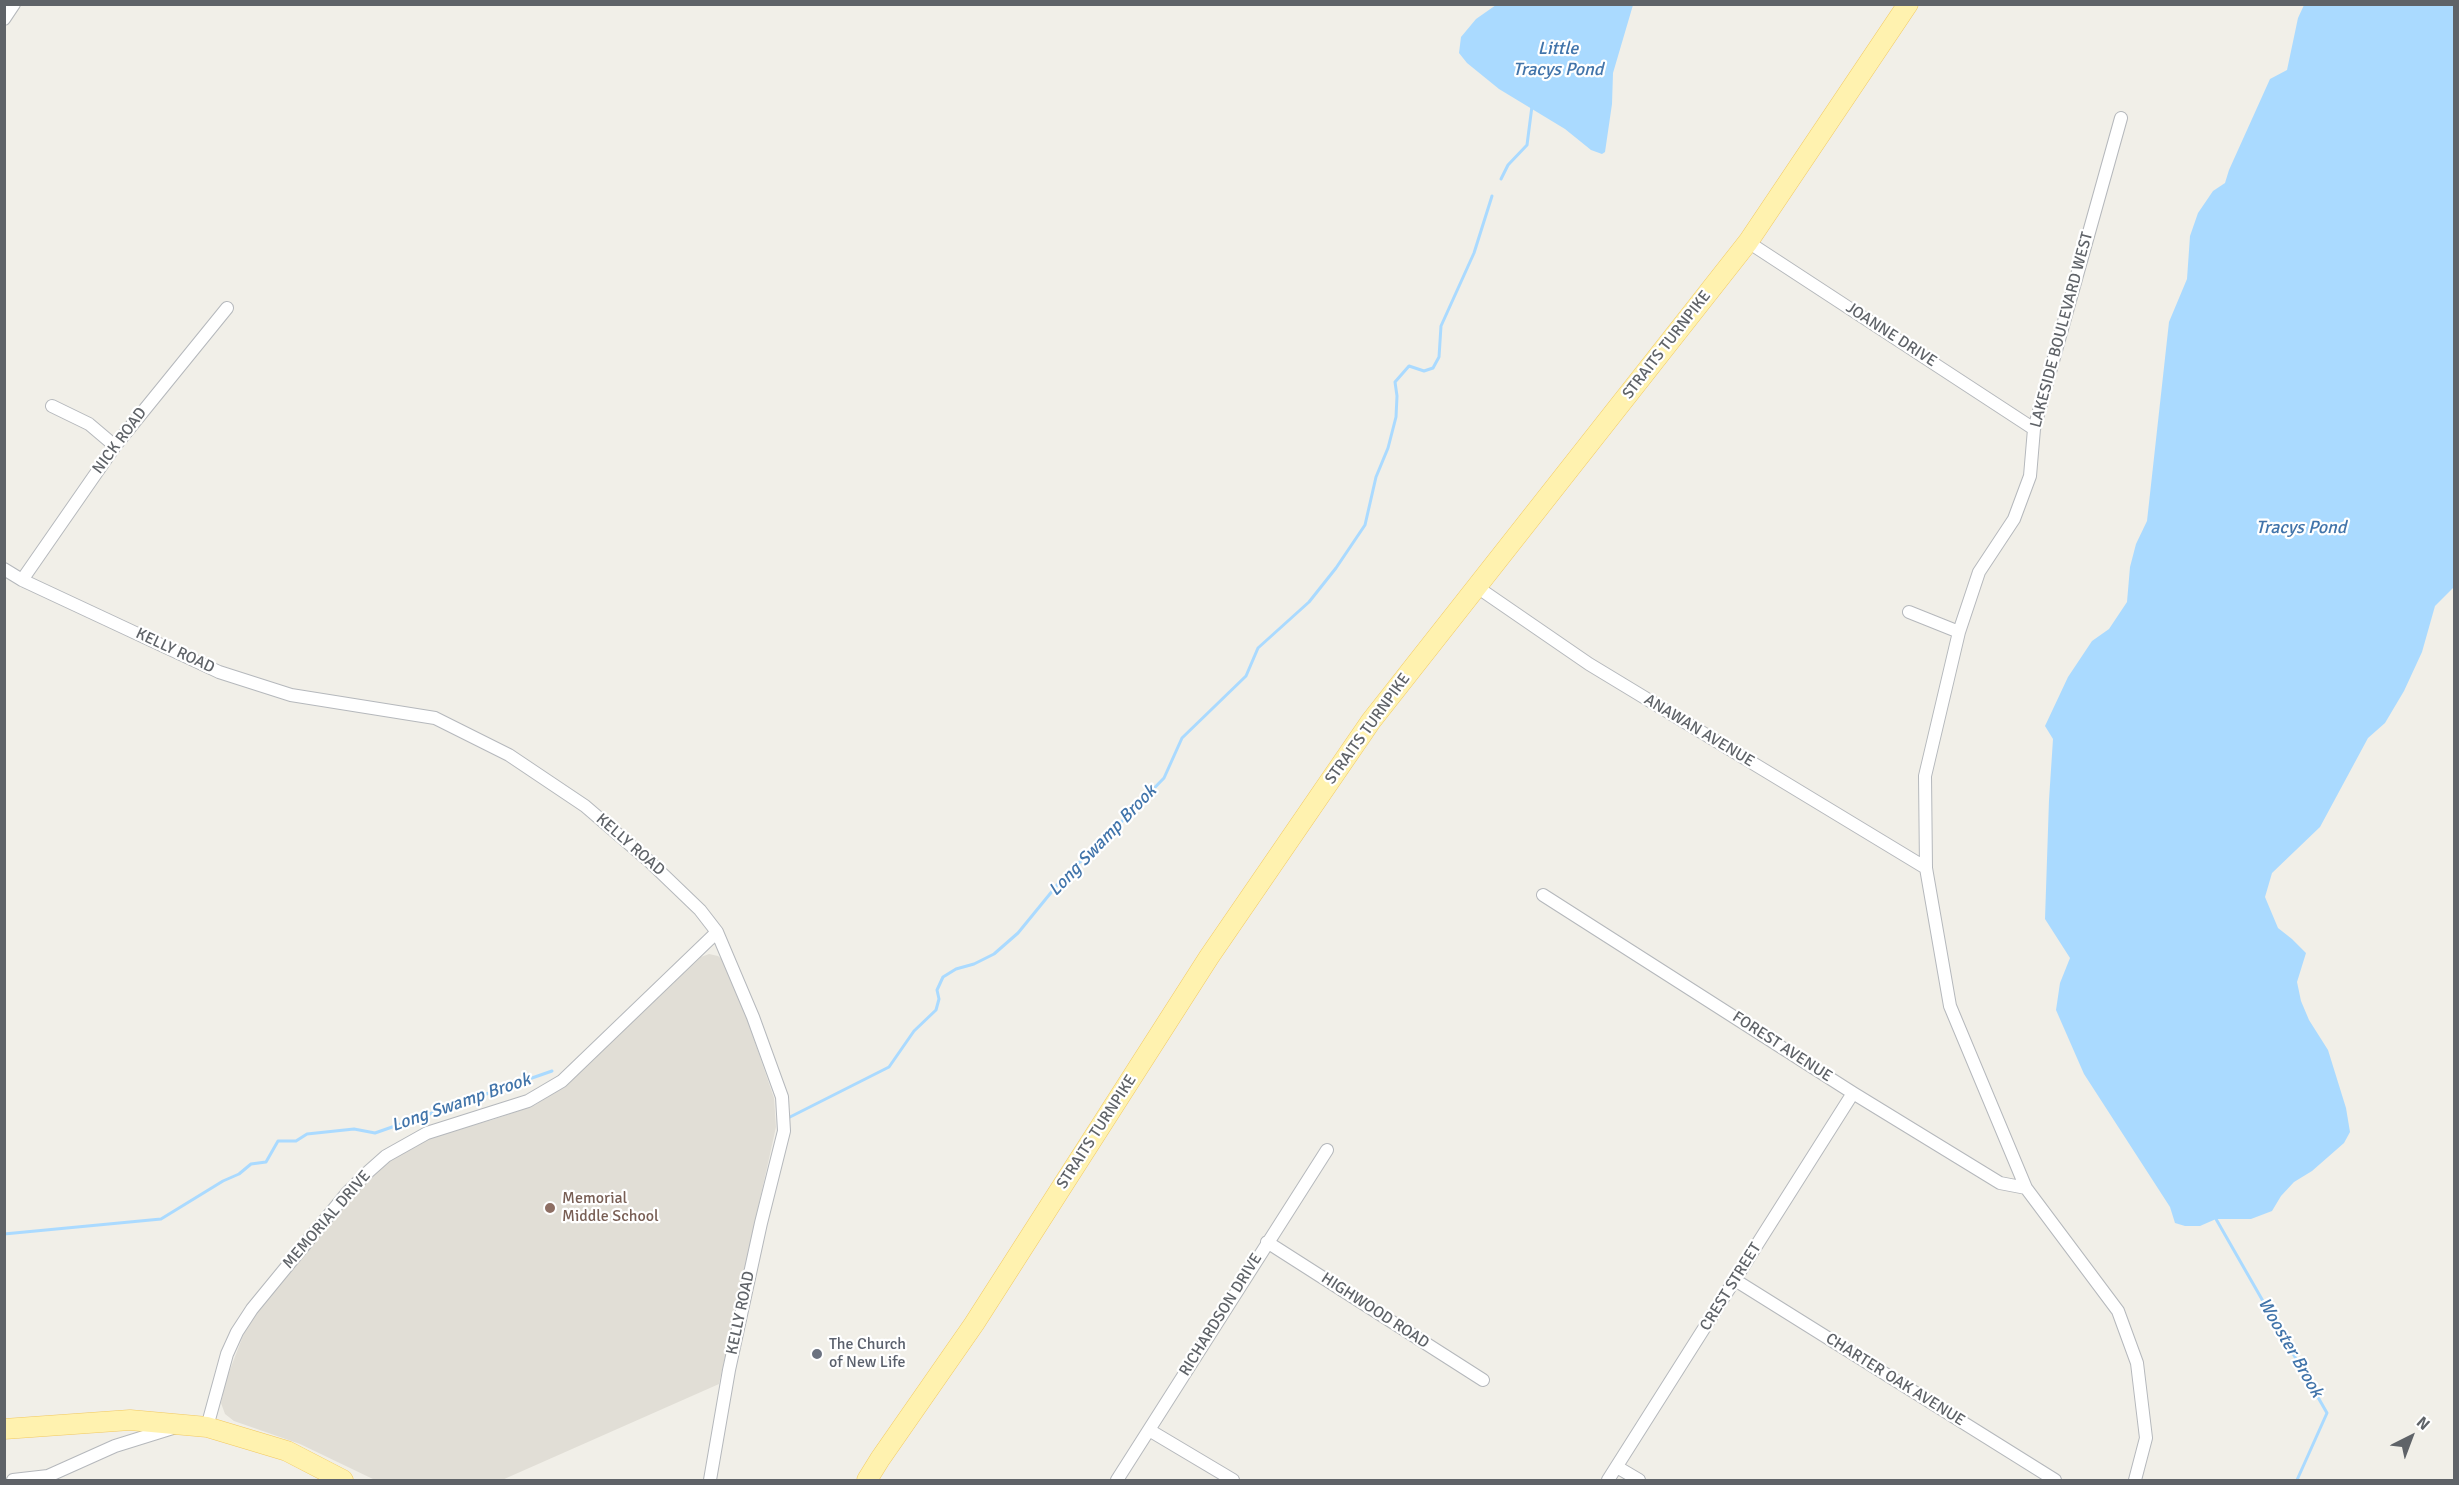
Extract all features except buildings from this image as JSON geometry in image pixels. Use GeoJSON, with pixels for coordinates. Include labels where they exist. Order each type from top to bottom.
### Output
{"type":"FeatureCollection","features":[{"type":"Feature","properties":{"kind":"main road","name":"STRAITS TURNPIKE"},"geometry":{"type":"LineString","coordinates":[[867,1480],[879,1459],[974,1324],[1222,938],[1371,721],[1748,242],[1908,4]]}},
{"type":"Feature","properties":{"kind":"main road"},"geometry":{"type":"LineString","coordinates":[[4,1429],[105,1421],[207,1427],[287,1451],[343,1480]]}},
{"type":"Feature","properties":{"kind":"street"},"geometry":{"type":"LineString","coordinates":[[4,19],[14,4]]}},
{"type":"Feature","properties":{"kind":"street","name":"LAKESIDE BOULEVARD WEST"},"geometry":{"type":"LineString","coordinates":[[2121,118],[2034,429],[2030,476],[2014,519],[1979,572],[1959,632],[1925,776],[1926,868],[1950,1006],[2026,1188],[2118,1311],[2137,1363],[2146,1438],[2134,1480]]}},
{"type":"Feature","properties":{"kind":"street","name":"JOANNE DRIVE"},"geometry":{"type":"LineString","coordinates":[[1748,242],[2034,429]]}},
{"type":"Feature","properties":{"kind":"street","name":"NICK ROAD"},"geometry":{"type":"LineString","coordinates":[[22,579],[115,446],[227,308]]}},
{"type":"Feature","properties":{"kind":"street"},"geometry":{"type":"LineString","coordinates":[[52,406],[89,424],[115,446]]}},
{"type":"Feature","properties":{"kind":"street","name":"KELLY ROAD"},"geometry":{"type":"LineString","coordinates":[[4,569],[219,672],[291,695],[435,718],[498,750],[585,806],[649,861],[700,910],[717,932],[739,980],[782,1097],[784,1131],[726,1383],[710,1480]]}},
{"type":"Feature","properties":{"kind":"street","name":"ANAWAN AVENUE"},"geometry":{"type":"LineString","coordinates":[[1477,587],[1589,664],[1926,868]]}},
{"type":"Feature","properties":{"kind":"street"},"geometry":{"type":"LineString","coordinates":[[1909,612],[1959,632]]}},
{"type":"Feature","properties":{"kind":"street","name":"FOREST AVENUE"},"geometry":{"type":"LineString","coordinates":[[1543,895],[1853,1093],[2000,1183],[2026,1188]]}},
{"type":"Feature","properties":{"kind":"street","name":"MEMORIAL DRIVE"},"geometry":{"type":"LineString","coordinates":[[207,1427],[227,1354],[252,1308],[347,1193],[368,1172],[387,1156],[427,1133],[528,1101],[562,1081],[717,932]]}},
{"type":"Feature","properties":{"kind":"street","name":"CREST STREET"},"geometry":{"type":"LineString","coordinates":[[1608,1480],[1853,1093]]}},
{"type":"Feature","properties":{"kind":"street","name":"RICHARDSON DRIVE"},"geometry":{"type":"LineString","coordinates":[[1117,1480],[1327,1150]]}},
{"type":"Feature","properties":{"kind":"street","name":"HIGHWOOD ROAD"},"geometry":{"type":"LineString","coordinates":[[1267,1242],[1483,1380]]}},
{"type":"Feature","properties":{"kind":"street","name":"CHARTER OAK AVENUE"},"geometry":{"type":"LineString","coordinates":[[1735,1280],[2055,1480]]}},
{"type":"Feature","properties":{"kind":"street"},"geometry":{"type":"LineString","coordinates":[[14,1480],[48,1476],[115,1446],[160,1434],[183,1424]]}},
{"type":"Feature","properties":{"kind":"street"},"geometry":{"type":"LineString","coordinates":[[1149,1430],[1233,1480]]}},
{"type":"Feature","properties":{"kind":"street"},"geometry":{"type":"LineString","coordinates":[[1617,1467],[1639,1480]]}},
{"type":"Feature","properties":{"kind":"shaded area","name":"Memorial Middle School"},"geometry":{"type":"Polygon","coordinates":[[[709,954],[718,956],[724,961],[744,1010],[774,1098],[776,1127],[719,1384],[502,1480],[375,1480],[300,1444],[234,1421],[225,1414],[221,1403],[226,1380],[246,1328],[354,1195],[377,1171],[398,1154],[436,1135],[492,1120],[535,1105],[563,1087],[701,957],[709,954]]]}},
{"type":"Feature","properties":{"kind":"water","name":"Little Tracys Pond"},"geometry":{"type":"Polygon","coordinates":[[[1496,5],[1633,5],[1613,73],[1612,104],[1605,152],[1602,154],[1591,150],[1565,129],[1499,89],[1467,63],[1459,53],[1461,37],[1476,19],[1496,5]]]}},
{"type":"Feature","properties":{"kind":"water","name":"Tracys Pond"},"geometry":{"type":"Polygon","coordinates":[[[2304,5],[2454,5],[2454,587],[2435,606],[2422,652],[2404,691],[2385,723],[2368,738],[2320,827],[2272,873],[2265,897],[2278,928],[2306,953],[2297,982],[2301,1001],[2309,1020],[2328,1050],[2346,1108],[2350,1132],[2344,1143],[2312,1171],[2294,1182],[2281,1196],[2272,1211],[2251,1219],[2216,1219],[2200,1226],[2185,1226],[2175,1223],[2170,1207],[2084,1074],[2056,1010],[2060,983],[2070,958],[2045,919],[2053,739],[2045,726],[2068,677],[2092,641],[2109,629],[2127,602],[2130,567],[2136,544],[2147,521],[2169,322],[2187,279],[2190,236],[2198,213],[2213,191],[2225,183],[2270,79],[2287,70],[2298,18],[2304,5]]]}},
{"type":"Feature","properties":{"kind":"waterway","name":"Long Swamp Brook"},"geometry":{"type":"LineString","coordinates":[[1501,179],[1508,165],[1527,145],[1532,106]]}},
{"type":"Feature","properties":{"kind":"waterway","name":"Long Swamp Brook"},"geometry":{"type":"LineString","coordinates":[[790,1117],[889,1067],[914,1031],[936,1010],[939,999],[937,990],[943,977],[956,969],[974,964],[994,954],[1018,933],[1067,873],[1095,849],[1164,778],[1182,738],[1246,676],[1258,648],[1309,602],[1336,568],[1365,525],[1376,477],[1388,448],[1396,417],[1395,382],[1409,366],[1424,371],[1433,368],[1439,357],[1441,326],[1474,253],[1492,196]]}},
{"type":"Feature","properties":{"kind":"waterway","name":"Long Swamp Brook"},"geometry":{"type":"LineString","coordinates":[[4,1234],[161,1219],[223,1181],[239,1174],[251,1164],[266,1162],[278,1141],[296,1141],[307,1134],[354,1129],[375,1133],[552,1071]]}},
{"type":"Feature","properties":{"kind":"waterway","name":"Wooster Brook"},"geometry":{"type":"LineString","coordinates":[[2216,1219],[2327,1413],[2297,1480]]}},
{"type":"Feature","properties":{"kind":"place","name":"Memorial Middle School"},"geometry":{"type":"Point","coordinates":[550,1208]}},
{"type":"Feature","properties":{"kind":"place","name":"The Church of New Life"},"geometry":{"type":"Point","coordinates":[817,1354]}}]}
